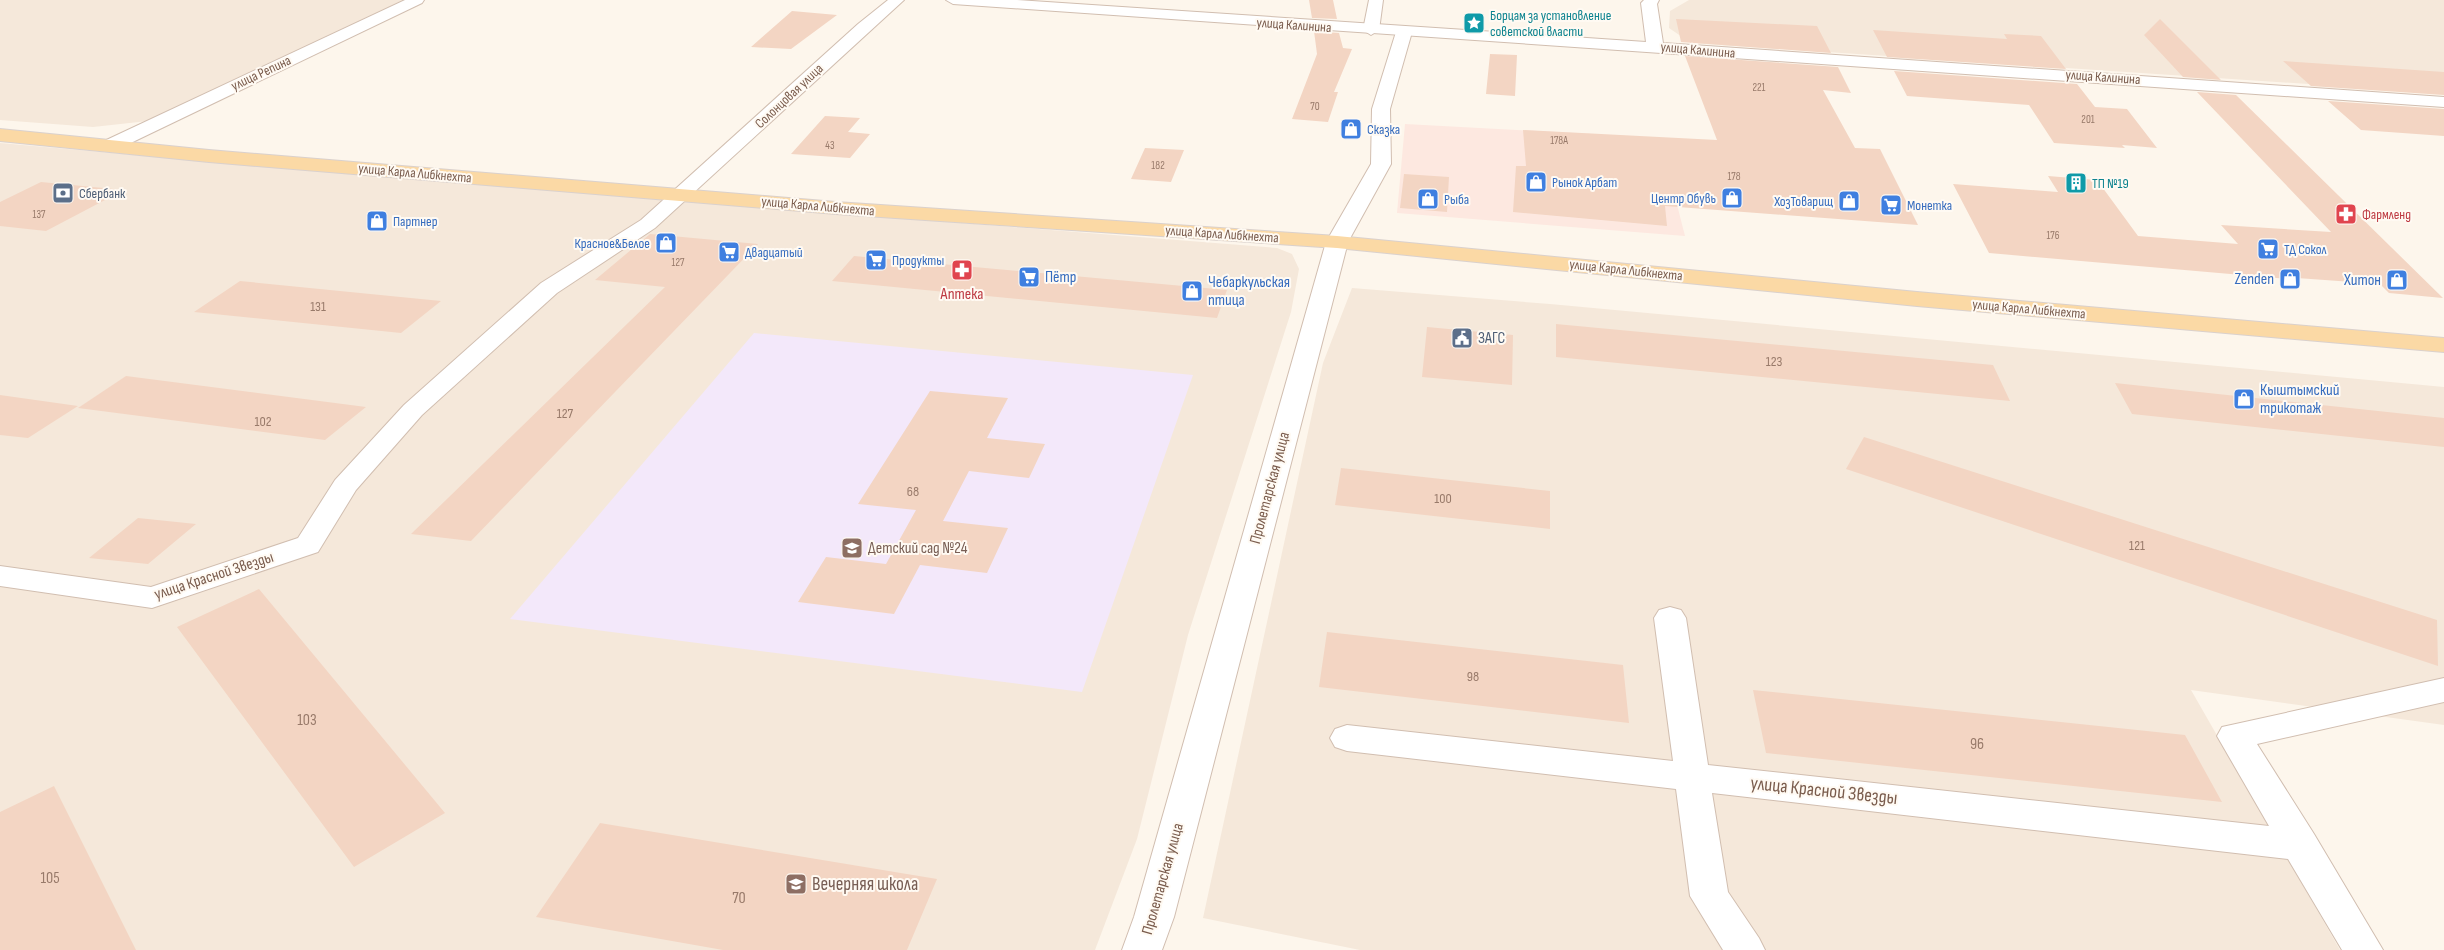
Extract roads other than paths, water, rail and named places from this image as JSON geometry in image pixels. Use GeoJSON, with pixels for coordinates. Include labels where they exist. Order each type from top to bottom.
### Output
{"type":"FeatureCollection","features":[{"type":"Feature","properties":{"kind":"main road","name":"улица Карла Либкнехта"},"geometry":{"type":"LineString","coordinates":[[0,135],[107,147],[872,211],[1337,242],[1944,301],[2444,344]]}},
{"type":"Feature","properties":{"kind":"street","name":"улица Репина"},"geometry":{"type":"LineString","coordinates":[[107,147],[417,0]]}},
{"type":"Feature","properties":{"kind":"street","name":"Солонцовая улица"},"geometry":{"type":"LineString","coordinates":[[308,546],[345,486],[413,410],[549,288],[648,224],[896,0]]}},
{"type":"Feature","properties":{"kind":"street","name":"улица Калинина"},"geometry":{"type":"LineString","coordinates":[[953,0],[1371,30],[1655,46],[2444,102]]}},
{"type":"Feature","properties":{"kind":"street"},"geometry":{"type":"LineString","coordinates":[[1371,30],[1376,0]]}},
{"type":"Feature","properties":{"kind":"street"},"geometry":{"type":"LineString","coordinates":[[1652,0],[1649,4],[1655,46]]}},
{"type":"Feature","properties":{"kind":"street","name":"Пролетарская улица"},"geometry":{"type":"LineString","coordinates":[[1142,950],[1159,898],[1337,242],[1381,164],[1381,109],[1404,32]]}},
{"type":"Feature","properties":{"kind":"street","name":"улица Красной Звезды"},"geometry":{"type":"LineString","coordinates":[[0,576],[152,598],[308,546]]}},
{"type":"Feature","properties":{"kind":"street"},"geometry":{"type":"LineString","coordinates":[[1670,618],[1709,896],[1745,950]]}},
{"type":"Feature","properties":{"kind":"street"},"geometry":{"type":"LineString","coordinates":[[2363,950],[2234,736],[2444,690]]}},
{"type":"Feature","properties":{"kind":"street","name":"улица Красной Звезды"},"geometry":{"type":"LineString","coordinates":[[1347,738],[2301,845]]}},
{"type":"Feature","properties":{"kind":"place","name":"Борцам за установление советской власти"},"geometry":{"type":"Point","coordinates":[1474,23]}},
{"type":"Feature","properties":{"kind":"place","name":"Сказка"},"geometry":{"type":"Point","coordinates":[1351,129]}},
{"type":"Feature","properties":{"kind":"place","name":"Рынок Арбат"},"geometry":{"type":"Point","coordinates":[1536,182]}},
{"type":"Feature","properties":{"kind":"place","name":"ТП №19"},"geometry":{"type":"Point","coordinates":[2076,183]}},
{"type":"Feature","properties":{"kind":"place","name":"Сбербанк"},"geometry":{"type":"Point","coordinates":[63,193]}},
{"type":"Feature","properties":{"kind":"place","name":"Центр Обувь"},"geometry":{"type":"Point","coordinates":[1732,198]}},
{"type":"Feature","properties":{"kind":"place","name":"Рыба"},"geometry":{"type":"Point","coordinates":[1428,199]}},
{"type":"Feature","properties":{"kind":"place","name":"ХозТоварищ"},"geometry":{"type":"Point","coordinates":[1849,201]}},
{"type":"Feature","properties":{"kind":"place","name":"Монетка"},"geometry":{"type":"Point","coordinates":[1891,205]}},
{"type":"Feature","properties":{"kind":"place","name":"Фармленд"},"geometry":{"type":"Point","coordinates":[2346,214]}},
{"type":"Feature","properties":{"kind":"place","name":"Партнер"},"geometry":{"type":"Point","coordinates":[377,221]}},
{"type":"Feature","properties":{"kind":"place","name":"Красное&Белое"},"geometry":{"type":"Point","coordinates":[666,243]}},
{"type":"Feature","properties":{"kind":"place","name":"ТД Сокол"},"geometry":{"type":"Point","coordinates":[2268,249]}},
{"type":"Feature","properties":{"kind":"place","name":"Двадцатый"},"geometry":{"type":"Point","coordinates":[729,252]}},
{"type":"Feature","properties":{"kind":"place","name":"Продукты"},"geometry":{"type":"Point","coordinates":[876,260]}},
{"type":"Feature","properties":{"kind":"place","name":"Аптека"},"geometry":{"type":"Point","coordinates":[962,270]}},
{"type":"Feature","properties":{"kind":"place","name":"Пётр"},"geometry":{"type":"Point","coordinates":[1029,277]}},
{"type":"Feature","properties":{"kind":"place","name":"Zenden"},"geometry":{"type":"Point","coordinates":[2290,279]}},
{"type":"Feature","properties":{"kind":"place","name":"Хитон"},"geometry":{"type":"Point","coordinates":[2397,280]}},
{"type":"Feature","properties":{"kind":"place","name":"Чебаркульская птица"},"geometry":{"type":"Point","coordinates":[1192,291]}},
{"type":"Feature","properties":{"kind":"place","name":"ЗАГС"},"geometry":{"type":"Point","coordinates":[1462,338]}},
{"type":"Feature","properties":{"kind":"place","name":"Кыштымский трикотаж"},"geometry":{"type":"Point","coordinates":[2244,399]}},
{"type":"Feature","properties":{"kind":"place","name":"Детский сад №24"},"geometry":{"type":"Point","coordinates":[852,548]}},
{"type":"Feature","properties":{"kind":"place","name":"Вечерняя школа"},"geometry":{"type":"Point","coordinates":[796,884]}}]}
